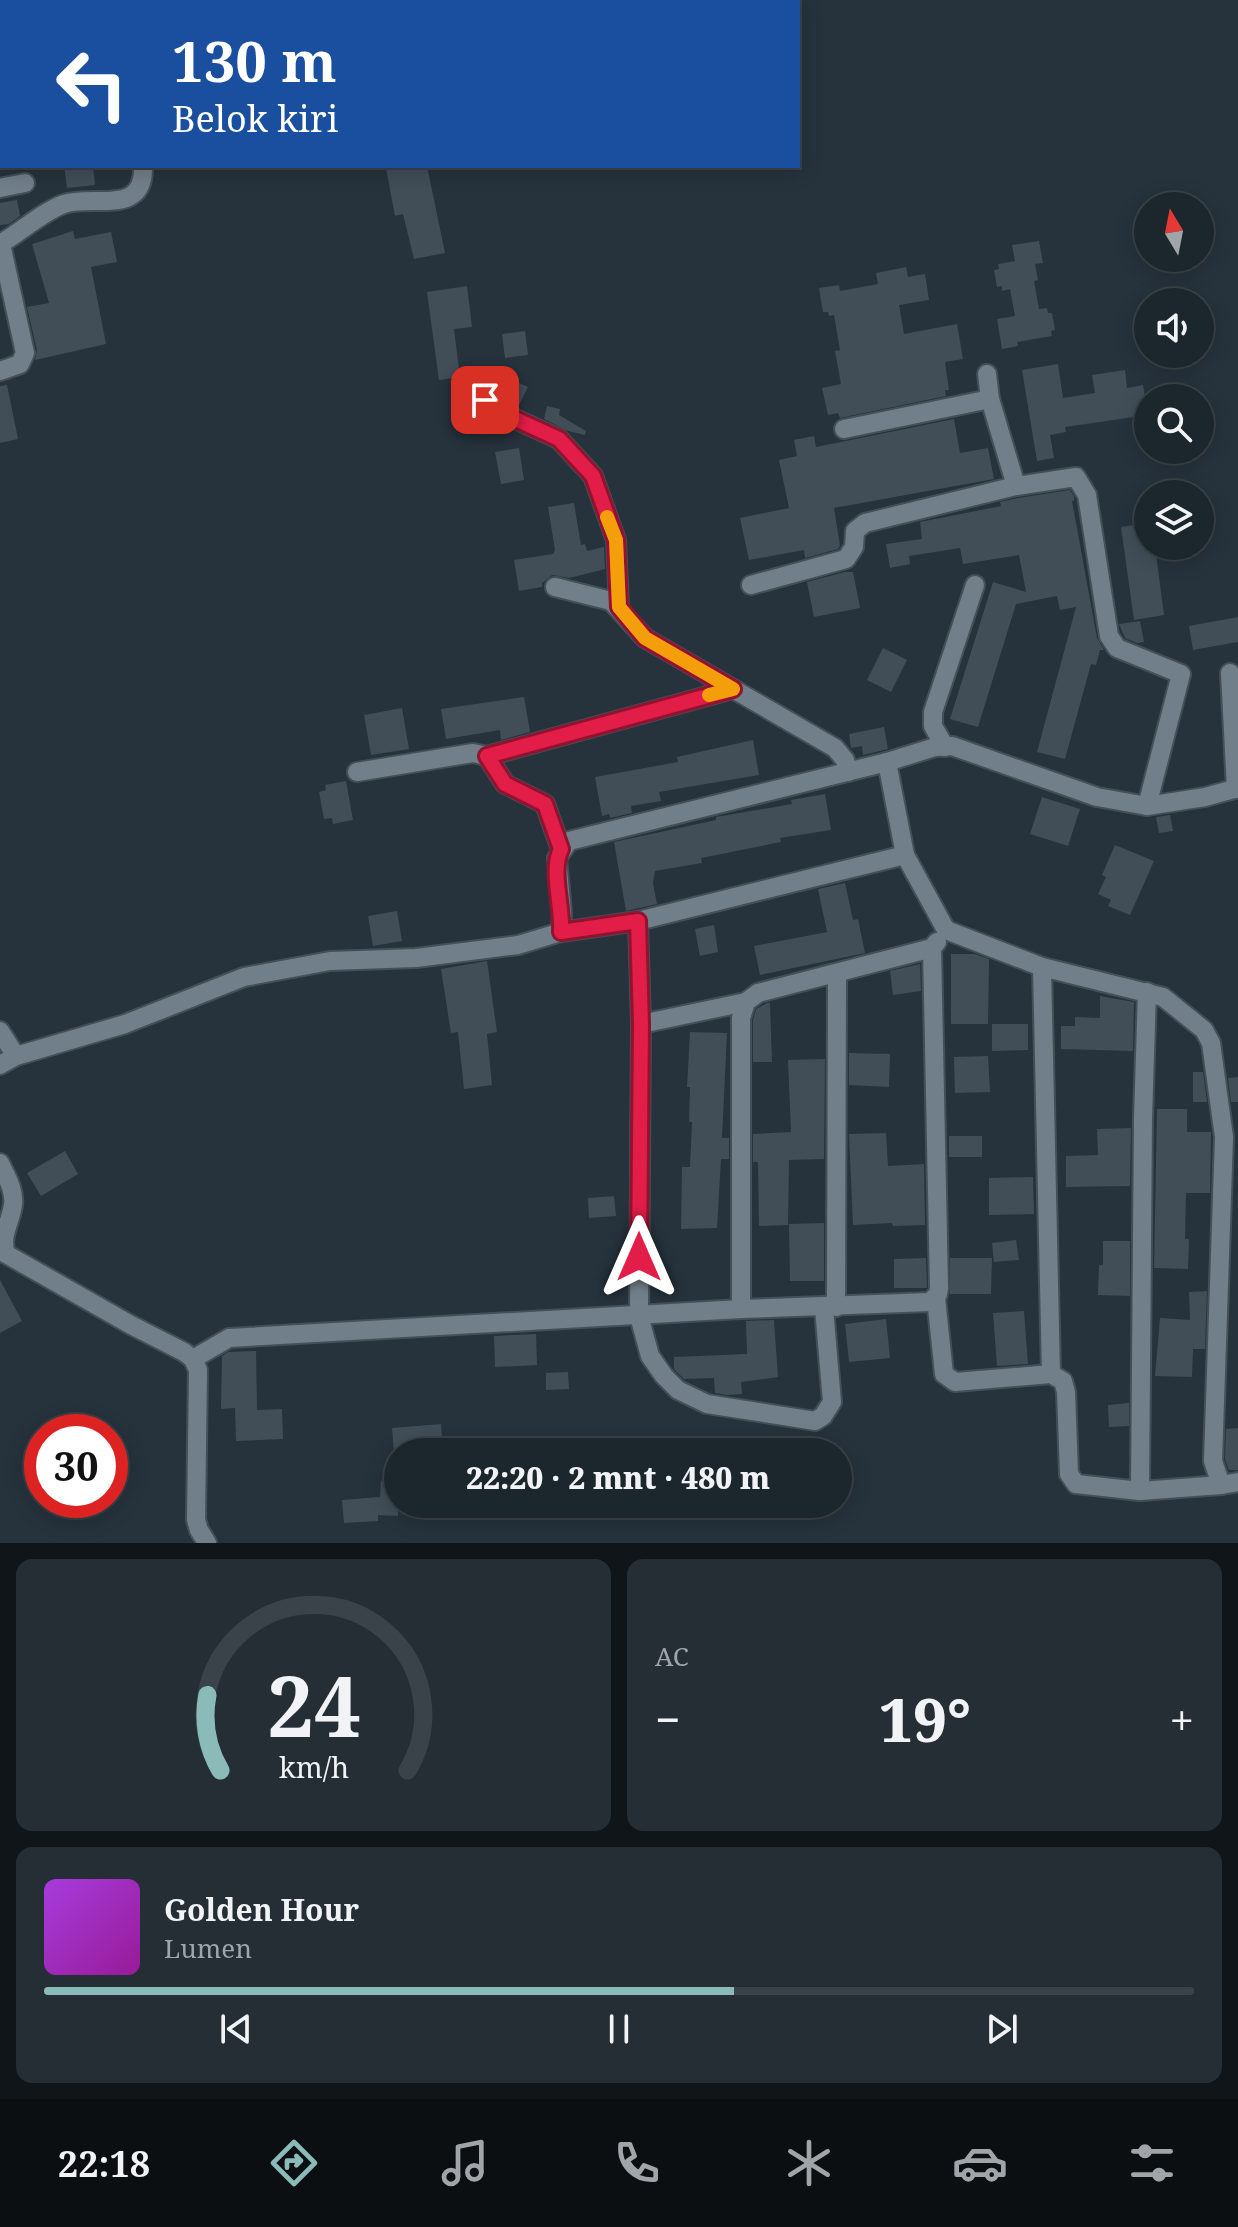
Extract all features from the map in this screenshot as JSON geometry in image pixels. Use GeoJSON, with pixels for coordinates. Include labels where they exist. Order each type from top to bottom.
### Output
{"type":"FeatureCollection","features":[{"type":"Feature","properties":{"kind":"street"},"geometry":{"type":"LineString","coordinates":[[0,371],[20,364],[25,353],[0,244],[62,204],[78,201],[116,202],[129,196],[139,187],[143,168]]}},
{"type":"Feature","properties":{"kind":"street"},"geometry":{"type":"LineString","coordinates":[[0,188],[25,183]]}},
{"type":"Feature","properties":{"kind":"street"},"geometry":{"type":"LineString","coordinates":[[987,374],[990,399],[1016,486]]}},
{"type":"Feature","properties":{"kind":"street"},"geometry":{"type":"LineString","coordinates":[[469,387],[500,412],[559,439],[593,476],[616,540],[619,607]]}},
{"type":"Feature","properties":{"kind":"street"},"geometry":{"type":"LineString","coordinates":[[844,429],[990,399]]}},
{"type":"Feature","properties":{"kind":"street"},"geometry":{"type":"LineString","coordinates":[[751,585],[846,559],[854,547],[855,531],[865,523],[1016,486],[1076,477],[1087,495],[1109,636],[1117,648],[1180,672],[1181,676],[1147,806]]}},
{"type":"Feature","properties":{"kind":"street"},"geometry":{"type":"LineString","coordinates":[[940,747],[933,726],[933,712],[975,585]]}},
{"type":"Feature","properties":{"kind":"street"},"geometry":{"type":"LineString","coordinates":[[555,587],[602,597],[619,607],[645,638],[835,748],[845,760],[848,772]]}},
{"type":"Feature","properties":{"kind":"street"},"geometry":{"type":"LineString","coordinates":[[561,932],[557,858],[569,841],[940,747],[952,746],[1097,797],[1147,806],[1237,789],[1230,673]]}},
{"type":"Feature","properties":{"kind":"street"},"geometry":{"type":"LineString","coordinates":[[357,772],[473,753],[487,756],[733,689]]}},
{"type":"Feature","properties":{"kind":"street"},"geometry":{"type":"LineString","coordinates":[[487,756],[505,784],[545,804],[561,849]]}},
{"type":"Feature","properties":{"kind":"street"},"geometry":{"type":"LineString","coordinates":[[887,762],[905,855],[946,930],[1042,967],[1163,997],[1204,1030],[1211,1043],[1224,1137],[1213,1461],[1230,1484]]}},
{"type":"Feature","properties":{"kind":"street"},"geometry":{"type":"LineString","coordinates":[[0,1031],[8,1061],[125,1024],[244,977],[330,961],[416,958],[518,945],[561,932],[638,921],[905,855]]}},
{"type":"Feature","properties":{"kind":"street"},"geometry":{"type":"LineString","coordinates":[[638,921],[641,1024],[639,1316],[650,1356],[664,1376],[678,1390],[707,1404],[815,1421],[823,1416],[832,1402],[830,1308],[837,974]]}},
{"type":"Feature","properties":{"kind":"street"},"geometry":{"type":"LineString","coordinates":[[641,1024],[746,1002],[758,993],[932,948],[946,930]]}},
{"type":"Feature","properties":{"kind":"street"},"geometry":{"type":"LineString","coordinates":[[932,948],[939,1288],[936,1298],[944,1374],[955,1382],[1051,1374],[1063,1381],[1071,1479],[1076,1484],[1140,1491],[1230,1484]]}},
{"type":"Feature","properties":{"kind":"street"},"geometry":{"type":"LineString","coordinates":[[1042,967],[1051,1374]]}},
{"type":"Feature","properties":{"kind":"street"},"geometry":{"type":"LineString","coordinates":[[1140,1491],[1142,1134],[1147,992]]}},
{"type":"Feature","properties":{"kind":"street"},"geometry":{"type":"LineString","coordinates":[[741,1309],[741,1018],[746,1002]]}},
{"type":"Feature","properties":{"kind":"street"},"geometry":{"type":"LineString","coordinates":[[0,1163],[11,1186],[13,1203],[0,1238],[6,1254],[193,1359],[198,1370],[196,1520],[207,1543]]}},
{"type":"Feature","properties":{"kind":"street"},"geometry":{"type":"LineString","coordinates":[[193,1359],[229,1338],[741,1309],[925,1303],[936,1298]]}},
{"type":"Feature","properties":{"kind":"building"},"geometry":{"type":"Polygon","coordinates":[[[64,168],[93,168],[95,185],[67,188],[64,168]]]}},
{"type":"Feature","properties":{"kind":"building"},"geometry":{"type":"Polygon","coordinates":[[[386,168],[427,168],[445,253],[414,259],[403,214],[395,216],[386,168]]]}},
{"type":"Feature","properties":{"kind":"building"},"geometry":{"type":"Polygon","coordinates":[[[17,200],[20,216],[9,224],[0,225],[0,203],[17,200]]]}},
{"type":"Feature","properties":{"kind":"building"},"geometry":{"type":"Polygon","coordinates":[[[73,231],[75,239],[111,232],[117,262],[91,267],[106,344],[35,360],[37,350],[27,307],[49,303],[32,244],[73,231]]]}},
{"type":"Feature","properties":{"kind":"building"},"geometry":{"type":"Polygon","coordinates":[[[1039,241],[1043,263],[1035,264],[1038,280],[1034,281],[1039,309],[1047,308],[1048,313],[1052,313],[1055,330],[1051,331],[1052,336],[1017,342],[1018,346],[1002,349],[997,319],[1015,316],[1010,289],[1002,291],[1002,286],[997,287],[994,270],[999,269],[998,264],[1015,261],[1012,245],[1039,241]]]}},
{"type":"Feature","properties":{"kind":"building"},"geometry":{"type":"Polygon","coordinates":[[[906,267],[908,277],[925,274],[929,300],[899,305],[904,334],[957,324],[963,359],[945,362],[949,390],[945,390],[946,396],[840,418],[838,413],[828,415],[822,388],[841,384],[835,351],[840,350],[834,315],[823,312],[819,288],[839,285],[840,291],[878,284],[876,273],[906,267]]]}},
{"type":"Feature","properties":{"kind":"building"},"geometry":{"type":"Polygon","coordinates":[[[467,286],[472,327],[454,329],[460,377],[439,380],[427,292],[467,286]]]}},
{"type":"Feature","properties":{"kind":"building"},"geometry":{"type":"Polygon","coordinates":[[[525,331],[528,355],[505,358],[502,334],[525,331]]]}},
{"type":"Feature","properties":{"kind":"building"},"geometry":{"type":"Polygon","coordinates":[[[1058,364],[1063,398],[1095,393],[1092,375],[1125,370],[1127,388],[1134,387],[1134,417],[1065,427],[1066,432],[1050,435],[1054,458],[1037,461],[1022,370],[1058,364]]]}},
{"type":"Feature","properties":{"kind":"building"},"geometry":{"type":"Polygon","coordinates":[[[493,371],[528,387],[518,407],[506,402],[486,386],[493,371]]]}},
{"type":"Feature","properties":{"kind":"building"},"geometry":{"type":"Polygon","coordinates":[[[7,385],[18,439],[0,443],[0,386],[7,385]]]}},
{"type":"Feature","properties":{"kind":"building"},"geometry":{"type":"Polygon","coordinates":[[[547,406],[560,409],[559,415],[586,431],[585,435],[568,431],[544,419],[547,406]]]}},
{"type":"Feature","properties":{"kind":"building"},"geometry":{"type":"Polygon","coordinates":[[[954,419],[960,453],[988,448],[994,479],[834,508],[838,549],[805,558],[804,550],[749,560],[740,518],[789,508],[779,460],[797,456],[794,440],[814,436],[816,447],[954,419]]]}},
{"type":"Feature","properties":{"kind":"building"},"geometry":{"type":"Polygon","coordinates":[[[519,448],[524,480],[501,484],[495,452],[519,448]]]}},
{"type":"Feature","properties":{"kind":"building"},"geometry":{"type":"Polygon","coordinates":[[[1070,490],[1074,496],[1072,501],[1097,638],[1104,650],[1100,650],[1096,665],[1091,664],[1065,759],[1037,752],[1076,607],[1060,610],[1057,596],[1016,604],[978,727],[950,719],[993,582],[1026,592],[1019,555],[963,564],[960,548],[909,556],[910,564],[890,568],[886,544],[922,539],[920,522],[1001,506],[1000,502],[1018,498],[1070,490]]]}},
{"type":"Feature","properties":{"kind":"building"},"geometry":{"type":"Polygon","coordinates":[[[574,503],[581,545],[585,544],[587,551],[604,547],[605,569],[569,578],[552,575],[542,583],[542,587],[519,591],[514,560],[553,554],[555,550],[548,507],[574,503]]]}},
{"type":"Feature","properties":{"kind":"building"},"geometry":{"type":"Polygon","coordinates":[[[1134,525],[1134,560],[1157,560],[1164,615],[1134,620],[1121,527],[1134,525]]]}},
{"type":"Feature","properties":{"kind":"building"},"geometry":{"type":"Polygon","coordinates":[[[853,572],[860,608],[814,617],[807,582],[853,572]]]}},
{"type":"Feature","properties":{"kind":"building"},"geometry":{"type":"Polygon","coordinates":[[[1238,617],[1238,642],[1193,650],[1189,626],[1238,617]]]}},
{"type":"Feature","properties":{"kind":"building"},"geometry":{"type":"Polygon","coordinates":[[[1140,621],[1144,642],[1137,643],[1125,638],[1119,624],[1140,621]]]}},
{"type":"Feature","properties":{"kind":"building"},"geometry":{"type":"Polygon","coordinates":[[[883,648],[907,660],[891,692],[867,680],[883,648]]]}},
{"type":"Feature","properties":{"kind":"building"},"geometry":{"type":"Polygon","coordinates":[[[524,697],[530,732],[501,740],[500,730],[446,739],[441,709],[524,697]]]}},
{"type":"Feature","properties":{"kind":"building"},"geometry":{"type":"Polygon","coordinates":[[[402,708],[409,749],[371,755],[364,715],[402,708]]]}},
{"type":"Feature","properties":{"kind":"building"},"geometry":{"type":"Polygon","coordinates":[[[884,727],[888,749],[863,755],[862,746],[851,748],[849,734],[884,727]]]}},
{"type":"Feature","properties":{"kind":"building"},"geometry":{"type":"Polygon","coordinates":[[[753,740],[759,775],[659,792],[661,801],[631,806],[632,813],[610,818],[609,814],[602,816],[595,777],[678,762],[677,757],[753,740]]]}},
{"type":"Feature","properties":{"kind":"building"},"geometry":{"type":"Polygon","coordinates":[[[346,781],[353,820],[333,824],[332,818],[324,819],[319,792],[326,790],[325,785],[346,781]]]}},
{"type":"Feature","properties":{"kind":"building"},"geometry":{"type":"Polygon","coordinates":[[[825,794],[831,830],[780,838],[781,842],[701,858],[702,863],[655,871],[653,883],[657,904],[626,911],[614,842],[716,820],[716,817],[792,804],[791,800],[825,794]]]}},
{"type":"Feature","properties":{"kind":"building"},"geometry":{"type":"Polygon","coordinates":[[[1042,797],[1080,809],[1068,846],[1030,834],[1042,797]]]}},
{"type":"Feature","properties":{"kind":"building"},"geometry":{"type":"Polygon","coordinates":[[[1170,815],[1173,831],[1159,833],[1156,817],[1170,815]]]}},
{"type":"Feature","properties":{"kind":"building"},"geometry":{"type":"Polygon","coordinates":[[[1115,845],[1154,861],[1130,915],[1108,906],[1111,900],[1098,894],[1106,877],[1102,875],[1115,845]]]}},
{"type":"Feature","properties":{"kind":"building"},"geometry":{"type":"Polygon","coordinates":[[[845,883],[853,920],[858,919],[865,953],[760,975],[754,946],[827,932],[818,889],[845,883]]]}},
{"type":"Feature","properties":{"kind":"building"},"geometry":{"type":"Polygon","coordinates":[[[397,911],[402,941],[373,946],[368,916],[397,911]]]}},
{"type":"Feature","properties":{"kind":"building"},"geometry":{"type":"Polygon","coordinates":[[[714,925],[718,952],[700,956],[695,929],[714,925]]]}},
{"type":"Feature","properties":{"kind":"building"},"geometry":{"type":"Polygon","coordinates":[[[951,954],[974,954],[989,959],[988,1024],[951,1024],[951,954]]]}},
{"type":"Feature","properties":{"kind":"building"},"geometry":{"type":"Polygon","coordinates":[[[487,961],[497,1032],[487,1034],[492,1085],[464,1089],[458,1032],[451,1033],[441,969],[487,961]]]}},
{"type":"Feature","properties":{"kind":"building"},"geometry":{"type":"Polygon","coordinates":[[[920,964],[921,991],[893,995],[890,971],[920,964]]]}},
{"type":"Feature","properties":{"kind":"building"},"geometry":{"type":"Polygon","coordinates":[[[1100,996],[1134,1002],[1133,1051],[1061,1049],[1061,1026],[1075,1026],[1075,1017],[1100,1018],[1100,996]]]}},
{"type":"Feature","properties":{"kind":"building"},"geometry":{"type":"Polygon","coordinates":[[[770,1003],[772,1062],[753,1062],[753,1020],[756,1009],[770,1003]]]}},
{"type":"Feature","properties":{"kind":"building"},"geometry":{"type":"Polygon","coordinates":[[[992,1024],[1028,1024],[1028,1050],[992,1051],[992,1024]]]}},
{"type":"Feature","properties":{"kind":"building"},"geometry":{"type":"Polygon","coordinates":[[[690,1032],[727,1033],[722,1138],[729,1138],[729,1159],[721,1159],[717,1228],[681,1229],[682,1167],[690,1167],[692,1122],[689,1122],[690,1087],[687,1087],[690,1032]]]}},
{"type":"Feature","properties":{"kind":"building"},"geometry":{"type":"Polygon","coordinates":[[[849,1053],[890,1054],[889,1087],[849,1085],[849,1053]]]}},
{"type":"Feature","properties":{"kind":"building"},"geometry":{"type":"Polygon","coordinates":[[[988,1056],[990,1092],[955,1093],[954,1057],[988,1056]]]}},
{"type":"Feature","properties":{"kind":"building"},"geometry":{"type":"Polygon","coordinates":[[[825,1059],[824,1159],[789,1160],[788,1225],[759,1226],[758,1162],[753,1162],[753,1134],[791,1132],[788,1060],[825,1059]]]}},
{"type":"Feature","properties":{"kind":"building"},"geometry":{"type":"Polygon","coordinates":[[[1193,1072],[1203,1072],[1207,1102],[1193,1102],[1193,1072]]]}},
{"type":"Feature","properties":{"kind":"building"},"geometry":{"type":"Polygon","coordinates":[[[1238,1077],[1238,1102],[1231,1102],[1228,1078],[1238,1077]]]}},
{"type":"Feature","properties":{"kind":"building"},"geometry":{"type":"Polygon","coordinates":[[[1157,1109],[1187,1109],[1187,1132],[1211,1132],[1210,1193],[1186,1193],[1188,1269],[1154,1268],[1157,1109]]]}},
{"type":"Feature","properties":{"kind":"building"},"geometry":{"type":"Polygon","coordinates":[[[1131,1128],[1130,1186],[1066,1187],[1066,1156],[1098,1155],[1097,1129],[1131,1128]]]}},
{"type":"Feature","properties":{"kind":"building"},"geometry":{"type":"Polygon","coordinates":[[[886,1133],[888,1166],[924,1164],[925,1225],[853,1225],[849,1134],[886,1133]]]}},
{"type":"Feature","properties":{"kind":"building"},"geometry":{"type":"Polygon","coordinates":[[[949,1136],[982,1136],[982,1157],[949,1157],[949,1136]]]}},
{"type":"Feature","properties":{"kind":"building"},"geometry":{"type":"Polygon","coordinates":[[[65,1151],[78,1174],[41,1196],[27,1173],[65,1151]]]}},
{"type":"Feature","properties":{"kind":"building"},"geometry":{"type":"Polygon","coordinates":[[[1033,1177],[1034,1214],[989,1215],[989,1178],[1033,1177]]]}},
{"type":"Feature","properties":{"kind":"building"},"geometry":{"type":"Polygon","coordinates":[[[614,1196],[616,1216],[589,1218],[588,1198],[614,1196]]]}},
{"type":"Feature","properties":{"kind":"building"},"geometry":{"type":"Polygon","coordinates":[[[824,1223],[824,1281],[790,1281],[789,1224],[824,1223]]]}},
{"type":"Feature","properties":{"kind":"building"},"geometry":{"type":"Polygon","coordinates":[[[1016,1240],[1019,1260],[994,1262],[992,1243],[1016,1240]]]}},
{"type":"Feature","properties":{"kind":"building"},"geometry":{"type":"Polygon","coordinates":[[[1103,1241],[1130,1241],[1130,1296],[1098,1295],[1103,1241]]]}},
{"type":"Feature","properties":{"kind":"building"},"geometry":{"type":"Polygon","coordinates":[[[926,1258],[927,1288],[894,1288],[894,1259],[926,1258]]]}},
{"type":"Feature","properties":{"kind":"building"},"geometry":{"type":"Polygon","coordinates":[[[950,1258],[992,1258],[991,1294],[950,1294],[950,1258]]]}},
{"type":"Feature","properties":{"kind":"building"},"geometry":{"type":"Polygon","coordinates":[[[0,1280],[22,1321],[0,1333],[0,1280]]]}},
{"type":"Feature","properties":{"kind":"building"},"geometry":{"type":"Polygon","coordinates":[[[1207,1291],[1205,1349],[1193,1349],[1192,1377],[1155,1376],[1160,1318],[1190,1320],[1189,1292],[1207,1291]]]}},
{"type":"Feature","properties":{"kind":"building"},"geometry":{"type":"Polygon","coordinates":[[[1024,1311],[1028,1364],[997,1366],[993,1313],[1024,1311]]]}},
{"type":"Feature","properties":{"kind":"building"},"geometry":{"type":"Polygon","coordinates":[[[886,1319],[890,1358],[849,1362],[845,1324],[886,1319]]]}},
{"type":"Feature","properties":{"kind":"building"},"geometry":{"type":"Polygon","coordinates":[[[774,1320],[778,1377],[741,1382],[742,1394],[727,1395],[715,1393],[714,1378],[684,1379],[674,1369],[674,1357],[747,1354],[746,1321],[774,1320]]]}},
{"type":"Feature","properties":{"kind":"building"},"geometry":{"type":"Polygon","coordinates":[[[536,1334],[537,1365],[495,1367],[494,1336],[536,1334]]]}},
{"type":"Feature","properties":{"kind":"building"},"geometry":{"type":"Polygon","coordinates":[[[256,1351],[257,1410],[282,1409],[283,1439],[236,1441],[235,1408],[221,1409],[222,1356],[228,1352],[256,1351]]]}},
{"type":"Feature","properties":{"kind":"building"},"geometry":{"type":"Polygon","coordinates":[[[568,1372],[569,1389],[546,1390],[546,1373],[568,1372]]]}},
{"type":"Feature","properties":{"kind":"building"},"geometry":{"type":"Polygon","coordinates":[[[1129,1403],[1129,1426],[1109,1427],[1108,1405],[1129,1403]]]}},
{"type":"Feature","properties":{"kind":"building"},"geometry":{"type":"Polygon","coordinates":[[[441,1424],[442,1438],[393,1438],[392,1428],[441,1424]]]}},
{"type":"Feature","properties":{"kind":"building"},"geometry":{"type":"Polygon","coordinates":[[[1238,1428],[1238,1470],[1229,1470],[1225,1459],[1226,1429],[1238,1428]]]}},
{"type":"Feature","properties":{"kind":"building"},"geometry":{"type":"Polygon","coordinates":[[[381,1481],[384,1481],[384,1515],[378,1515],[378,1521],[344,1523],[342,1500],[380,1497],[381,1481]]]}},
{"type":"Feature","properties":{"kind":"slow traffic"},"geometry":{"type":"LineString","coordinates":[[607,517],[616,540],[619,607],[645,638],[733,689],[709,695]]}},
{"type":"Feature","properties":{"kind":"route"},"geometry":{"type":"LineString","coordinates":[[485,400],[500,412],[559,439],[593,476],[616,540],[619,607],[645,638],[733,689],[487,756],[505,784],[545,804],[553,823],[561,849],[557,858],[561,932],[638,921],[641,1024],[639,1257]]}}]}
